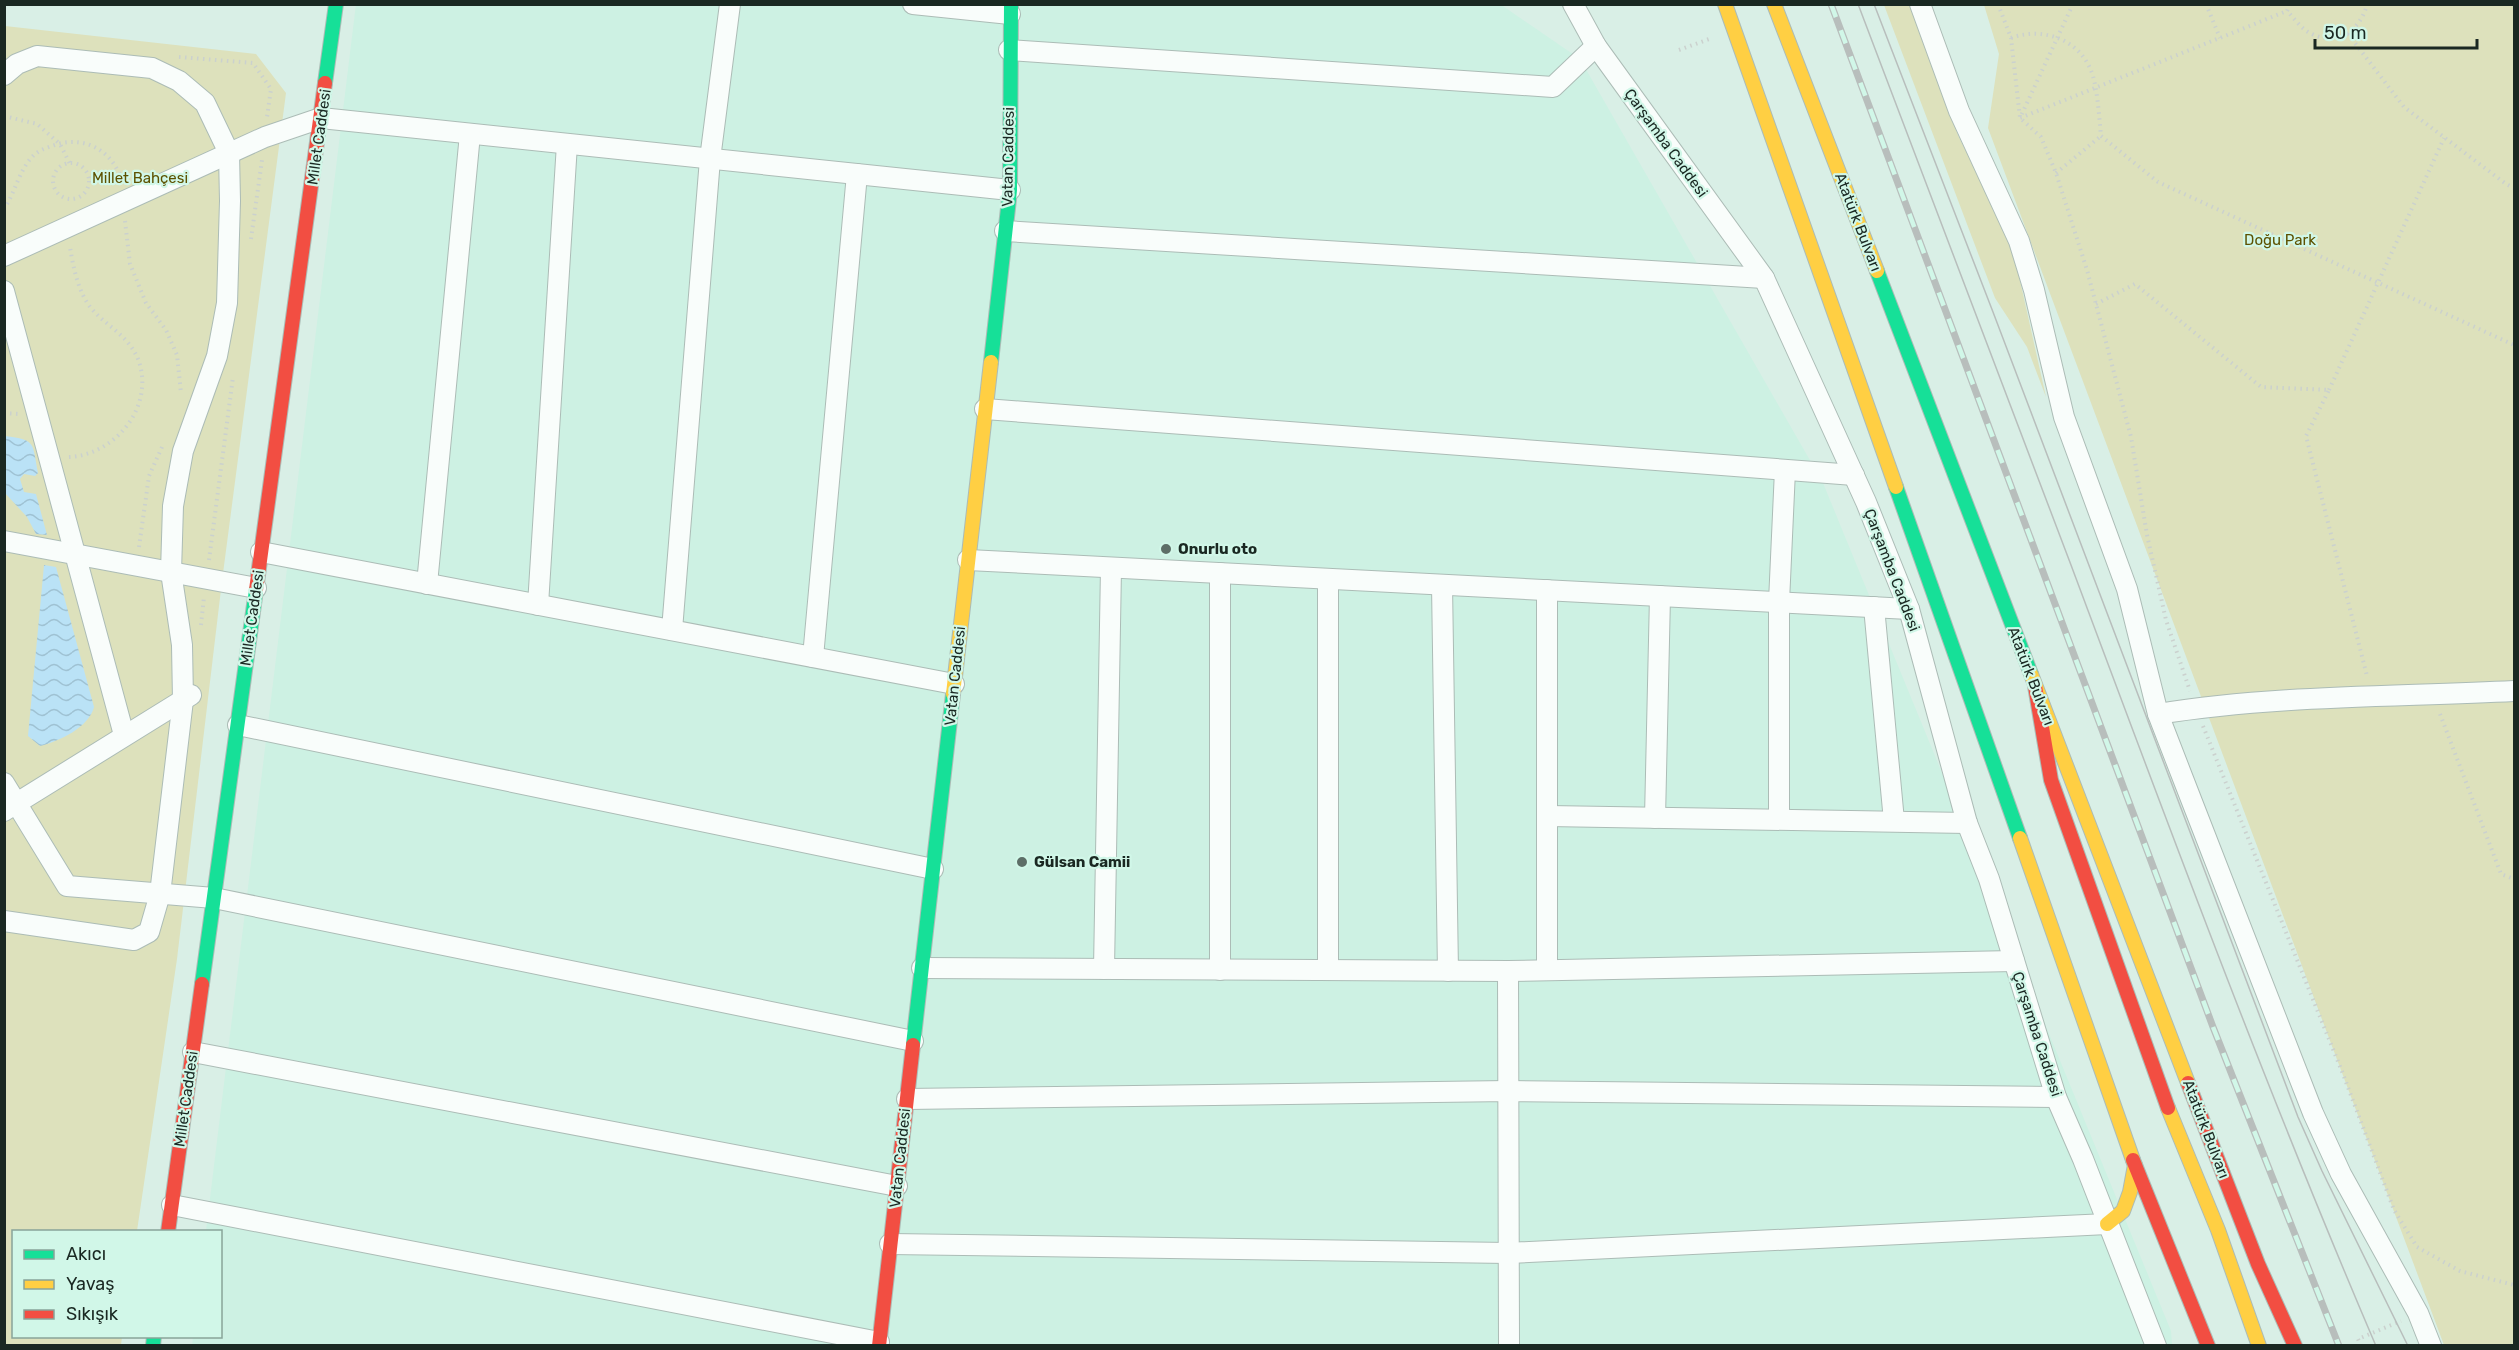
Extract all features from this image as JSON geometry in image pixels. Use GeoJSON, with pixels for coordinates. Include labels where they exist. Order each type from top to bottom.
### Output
{"type":"FeatureCollection","features":[{"type":"Feature","properties":{"kind":"main road","name":"Millet Caddesi"},"geometry":{"type":"LineString","coordinates":[[168,1230],[336,4]]}},
{"type":"Feature","properties":{"kind":"main road"},"geometry":{"type":"LineString","coordinates":[[1725,4],[2136,1164],[2208,1346]]}},
{"type":"Feature","properties":{"kind":"main road","name":"Atatürk Bulvarı"},"geometry":{"type":"LineString","coordinates":[[1774,4],[2258,1264],[2295,1346]]}},
{"type":"Feature","properties":{"kind":"main road","name":"Vatan Caddesi"},"geometry":{"type":"LineString","coordinates":[[879,1344],[1010,190],[1008,50],[1011,9]]}},
{"type":"Feature","properties":{"kind":"main road"},"geometry":{"type":"LineString","coordinates":[[2035,686],[2051,780],[2163,1095],[2218,1230],[2259,1346]]}},
{"type":"Feature","properties":{"kind":"main road"},"geometry":{"type":"LineString","coordinates":[[2107,1224],[2122,1211],[2130,1192],[2136,1164]]}},
{"type":"Feature","properties":{"kind":"street"},"geometry":{"type":"LineString","coordinates":[[672,630],[710,159],[730,4]]}},
{"type":"Feature","properties":{"kind":"street"},"geometry":{"type":"LineString","coordinates":[[913,4],[1011,9]]}},
{"type":"Feature","properties":{"kind":"street","name":"Çarşamba Caddesi"},"geometry":{"type":"LineString","coordinates":[[1573,4],[1596,46],[1764,278],[1854,475],[1909,609],[1967,823],[1989,879],[2056,1097],[2083,1159],[2156,1346]]}},
{"type":"Feature","properties":{"kind":"street"},"geometry":{"type":"LineString","coordinates":[[1920,4],[1959,111],[2019,241],[2034,290],[2064,417],[2127,589],[2158,714],[2313,1113],[2341,1174],[2418,1313],[2432,1346]]}},
{"type":"Feature","properties":{"kind":"street"},"geometry":{"type":"LineString","coordinates":[[1008,50],[1553,87],[1596,46]]}},
{"type":"Feature","properties":{"kind":"street"},"geometry":{"type":"LineString","coordinates":[[4,75],[16,64],[37,56],[152,68],[179,81],[205,103],[229,153],[230,201],[226,303],[217,356],[183,451],[173,506],[171,572],[189,697],[160,894],[149,932],[134,940],[4,921]]}},
{"type":"Feature","properties":{"kind":"street"},"geometry":{"type":"LineString","coordinates":[[4,256],[265,137],[321,118],[1010,190]]}},
{"type":"Feature","properties":{"kind":"street"},"geometry":{"type":"LineString","coordinates":[[427,584],[470,134]]}},
{"type":"Feature","properties":{"kind":"street"},"geometry":{"type":"LineString","coordinates":[[538,605],[567,144]]}},
{"type":"Feature","properties":{"kind":"street"},"geometry":{"type":"LineString","coordinates":[[813,657],[857,174]]}},
{"type":"Feature","properties":{"kind":"street"},"geometry":{"type":"LineString","coordinates":[[1005,231],[1764,278]]}},
{"type":"Feature","properties":{"kind":"street"},"geometry":{"type":"LineString","coordinates":[[4,291],[124,735]]}},
{"type":"Feature","properties":{"kind":"street"},"geometry":{"type":"LineString","coordinates":[[985,408],[1854,475]]}},
{"type":"Feature","properties":{"kind":"street"},"geometry":{"type":"LineString","coordinates":[[1779,819],[1779,602],[1785,470]]}},
{"type":"Feature","properties":{"kind":"street"},"geometry":{"type":"LineString","coordinates":[[4,541],[256,588]]}},
{"type":"Feature","properties":{"kind":"street"},"geometry":{"type":"LineString","coordinates":[[261,552],[954,684]]}},
{"type":"Feature","properties":{"kind":"street"},"geometry":{"type":"LineString","coordinates":[[968,560],[1909,609]]}},
{"type":"Feature","properties":{"kind":"street"},"geometry":{"type":"LineString","coordinates":[[1104,969],[1111,568]]}},
{"type":"Feature","properties":{"kind":"street"},"geometry":{"type":"LineString","coordinates":[[1220,573],[1220,970]]}},
{"type":"Feature","properties":{"kind":"street"},"geometry":{"type":"LineString","coordinates":[[1328,579],[1328,970]]}},
{"type":"Feature","properties":{"kind":"street"},"geometry":{"type":"LineString","coordinates":[[1442,585],[1448,971]]}},
{"type":"Feature","properties":{"kind":"street"},"geometry":{"type":"LineString","coordinates":[[1547,590],[1547,970]]}},
{"type":"Feature","properties":{"kind":"street"},"geometry":{"type":"LineString","coordinates":[[1656,818],[1660,596]]}},
{"type":"Feature","properties":{"kind":"street"},"geometry":{"type":"LineString","coordinates":[[1874,607],[1894,821]]}},
{"type":"Feature","properties":{"kind":"street"},"geometry":{"type":"LineString","coordinates":[[2158,714],[2196,708],[2372,695],[2514,691]]}},
{"type":"Feature","properties":{"kind":"street"},"geometry":{"type":"LineString","coordinates":[[11,807],[124,735],[189,697]]}},
{"type":"Feature","properties":{"kind":"street"},"geometry":{"type":"LineString","coordinates":[[238,724],[933,869]]}},
{"type":"Feature","properties":{"kind":"street"},"geometry":{"type":"LineString","coordinates":[[4,783],[11,807],[67,886],[214,898],[913,1041]]}},
{"type":"Feature","properties":{"kind":"street"},"geometry":{"type":"LineString","coordinates":[[1548,816],[1967,823]]}},
{"type":"Feature","properties":{"kind":"street"},"geometry":{"type":"LineString","coordinates":[[921,968],[1508,971],[2014,961]]}},
{"type":"Feature","properties":{"kind":"street"},"geometry":{"type":"LineString","coordinates":[[1508,971],[1509,1346]]}},
{"type":"Feature","properties":{"kind":"street"},"geometry":{"type":"LineString","coordinates":[[193,1052],[897,1186]]}},
{"type":"Feature","properties":{"kind":"street"},"geometry":{"type":"LineString","coordinates":[[907,1099],[1508,1091],[2056,1097]]}},
{"type":"Feature","properties":{"kind":"street"},"geometry":{"type":"LineString","coordinates":[[172,1205],[879,1344]]}},
{"type":"Feature","properties":{"kind":"street"},"geometry":{"type":"LineString","coordinates":[[890,1244],[1508,1253],[2107,1224]]}},
{"type":"Feature","properties":{"kind":"path"},"geometry":{"type":"LineString","coordinates":[[1998,4],[2011,38],[2020,118],[2041,136],[2056,173],[2096,304],[2131,437],[2147,535],[2166,620],[2196,708],[2343,1074],[2394,1210],[2417,1247],[2460,1271],[2514,1285]]}},
{"type":"Feature","properties":{"kind":"path"},"geometry":{"type":"LineString","coordinates":[[2020,118],[2073,4]]}},
{"type":"Feature","properties":{"kind":"path"},"geometry":{"type":"LineString","coordinates":[[2206,4],[2220,38]]}},
{"type":"Feature","properties":{"kind":"path"},"geometry":{"type":"LineString","coordinates":[[2020,118],[2287,11],[2290,4]]}},
{"type":"Feature","properties":{"kind":"path"},"geometry":{"type":"LineString","coordinates":[[2287,11],[2310,33],[2322,38],[2335,38],[2348,34],[2357,27],[2364,17],[2367,4]]}},
{"type":"Feature","properties":{"kind":"path"},"geometry":{"type":"LineString","coordinates":[[2011,38],[2034,33],[2058,37],[2069,44],[2087,63],[2095,88],[2101,136],[2158,182],[2514,345]]}},
{"type":"Feature","properties":{"kind":"path"},"geometry":{"type":"LineString","coordinates":[[2348,34],[2404,107],[2514,188]]}},
{"type":"Feature","properties":{"kind":"path"},"geometry":{"type":"LineString","coordinates":[[4,116],[37,124],[60,144],[70,164],[83,169],[89,181],[83,194],[74,199],[64,198],[58,194],[53,182],[58,169],[70,164]]}},
{"type":"Feature","properties":{"kind":"path"},"geometry":{"type":"LineString","coordinates":[[2056,173],[2101,136]]}},
{"type":"Feature","properties":{"kind":"path"},"geometry":{"type":"LineString","coordinates":[[2372,695],[2306,436],[2444,138]]}},
{"type":"Feature","properties":{"kind":"path"},"geometry":{"type":"LineString","coordinates":[[4,209],[32,156],[44,148],[73,140],[90,144],[118,168],[127,200],[125,226],[130,264],[146,303],[166,330],[177,356],[180,400]]}},
{"type":"Feature","properties":{"kind":"path"},"geometry":{"type":"LineString","coordinates":[[50,458],[82,456],[107,446],[135,415],[142,384],[138,359],[124,337],[90,307],[74,272],[70,243],[75,224],[74,199]]}},
{"type":"Feature","properties":{"kind":"path"},"geometry":{"type":"LineString","coordinates":[[2096,304],[2134,284],[2261,387],[2329,390]]}},
{"type":"Feature","properties":{"kind":"path"},"geometry":{"type":"LineString","coordinates":[[138,566],[149,476],[165,441]]}},
{"type":"Feature","properties":{"kind":"path"},"geometry":{"type":"LineString","coordinates":[[2433,695],[2501,874],[2514,879]]}},
{"type":"Feature","properties":{"kind":"path"},"geometry":{"type":"LineString","coordinates":[[2361,1346],[2358,1339],[2418,1313]]}},
{"type":"Feature","properties":{"kind":"shaded area"},"geometry":{"type":"Polygon","coordinates":[[[356,4],[1500,4],[1580,59],[1823,483],[2171,1331],[2172,1345],[192,1346],[193,1338],[222,1338],[222,1230],[206,1230],[356,4]]]}},
{"type":"Feature","properties":{"kind":"green space"},"geometry":{"type":"Polygon","coordinates":[[[1884,5],[1910,5],[1958,135],[1996,212],[2019,276],[2046,397],[2027,347],[1995,298],[1884,5]]]}},
{"type":"Feature","properties":{"kind":"green space","name":"Doğu Park"},"geometry":{"type":"Polygon","coordinates":[[[1984,5],[2514,5],[2514,1345],[2444,1345],[1988,128],[1999,54],[1984,5]]]}},
{"type":"Feature","properties":{"kind":"green space","name":"Millet Bahçesi"},"geometry":{"type":"Polygon","coordinates":[[[5,26],[256,54],[286,93],[222,581],[177,959],[137,1230],[12,1230],[12,1338],[122,1338],[121,1345],[5,1346],[5,26]]]}},
{"type":"Feature","properties":{"kind":"water"},"geometry":{"type":"Polygon","coordinates":[[[5,436],[23,439],[33,449],[38,473],[35,476],[24,474],[20,479],[24,492],[36,494],[47,535],[36,534],[27,517],[5,493],[5,436]]]}},
{"type":"Feature","properties":{"kind":"water"},"geometry":{"type":"Polygon","coordinates":[[[44,565],[56,567],[94,707],[80,727],[65,737],[40,746],[28,736],[44,565]]]}},
{"type":"Feature","properties":{"kind":"tram line"},"geometry":{"type":"LineString","coordinates":[[1858,4],[2219,957],[2376,1346]]}},
{"type":"Feature","properties":{"kind":"tram line"},"geometry":{"type":"LineString","coordinates":[[1874,4],[2298,1117],[2408,1346]]}},
{"type":"Feature","properties":{"kind":"railway"},"geometry":{"type":"LineString","coordinates":[[1831,4],[2213,1027],[2339,1346]]}},
{"type":"Feature","properties":{"kind":"traffic: fast"},"geometry":{"type":"LineString","coordinates":[[325,83],[336,4]]}},
{"type":"Feature","properties":{"kind":"traffic: fast"},"geometry":{"type":"LineString","coordinates":[[991,362],[1010,190],[1011,4]]}},
{"type":"Feature","properties":{"kind":"traffic: fast"},"geometry":{"type":"LineString","coordinates":[[1877,271],[2031,674]]}},
{"type":"Feature","properties":{"kind":"traffic: fast"},"geometry":{"type":"LineString","coordinates":[[1896,487],[2020,838]]}},
{"type":"Feature","properties":{"kind":"traffic: fast"},"geometry":{"type":"LineString","coordinates":[[202,984],[256,590]]}},
{"type":"Feature","properties":{"kind":"traffic: fast"},"geometry":{"type":"LineString","coordinates":[[913,1045],[953,694]]}},
{"type":"Feature","properties":{"kind":"traffic: fast"},"geometry":{"type":"LineString","coordinates":[[153,1346],[154,1338]]}},
{"type":"Feature","properties":{"kind":"traffic: slow"},"geometry":{"type":"LineString","coordinates":[[1725,4],[1896,487]]}},
{"type":"Feature","properties":{"kind":"traffic: slow"},"geometry":{"type":"LineString","coordinates":[[1774,4],[1877,271]]}},
{"type":"Feature","properties":{"kind":"traffic: slow"},"geometry":{"type":"LineString","coordinates":[[953,694],[991,362]]}},
{"type":"Feature","properties":{"kind":"traffic: slow"},"geometry":{"type":"LineString","coordinates":[[2031,674],[2188,1083]]}},
{"type":"Feature","properties":{"kind":"traffic: slow"},"geometry":{"type":"LineString","coordinates":[[2020,838],[2133,1160]]}},
{"type":"Feature","properties":{"kind":"traffic: slow"},"geometry":{"type":"LineString","coordinates":[[2168,1108],[2218,1230],[2259,1346]]}},
{"type":"Feature","properties":{"kind":"traffic: slow"},"geometry":{"type":"LineString","coordinates":[[2107,1224],[2123,1211],[2130,1192],[2135,1165]]}},
{"type":"Feature","properties":{"kind":"traffic: jam"},"geometry":{"type":"LineString","coordinates":[[256,590],[325,83]]}},
{"type":"Feature","properties":{"kind":"traffic: jam"},"geometry":{"type":"LineString","coordinates":[[2035,686],[2051,780],[2168,1108]]}},
{"type":"Feature","properties":{"kind":"traffic: jam"},"geometry":{"type":"LineString","coordinates":[[168,1230],[202,984]]}},
{"type":"Feature","properties":{"kind":"traffic: jam"},"geometry":{"type":"LineString","coordinates":[[879,1346],[913,1045]]}},
{"type":"Feature","properties":{"kind":"traffic: jam"},"geometry":{"type":"LineString","coordinates":[[2188,1083],[2258,1264],[2295,1346]]}},
{"type":"Feature","properties":{"kind":"traffic: jam"},"geometry":{"type":"LineString","coordinates":[[2133,1160],[2208,1346]]}},
{"type":"Feature","properties":{"kind":"place","name":"Onurlu oto"},"geometry":{"type":"Point","coordinates":[1166,549]}},
{"type":"Feature","properties":{"kind":"place","name":"Gülsan Camii"},"geometry":{"type":"Point","coordinates":[1022,862]}}]}
